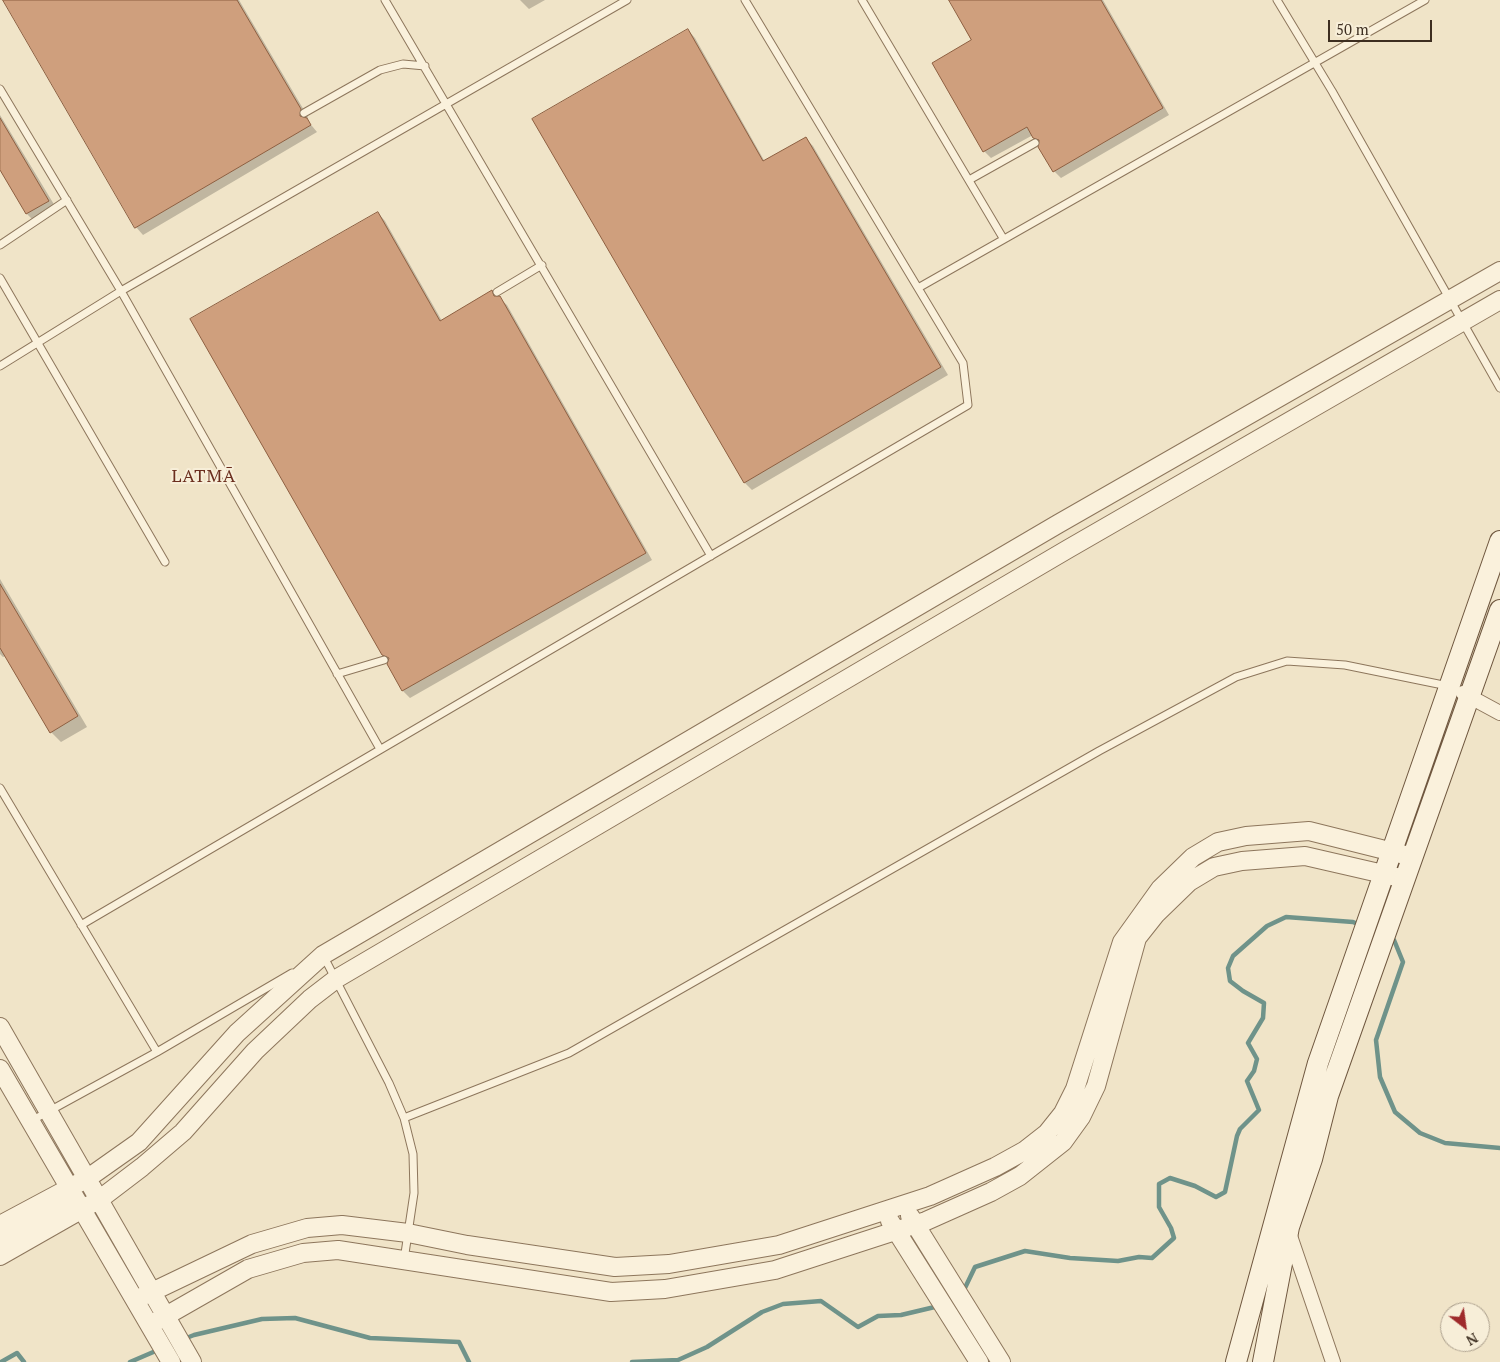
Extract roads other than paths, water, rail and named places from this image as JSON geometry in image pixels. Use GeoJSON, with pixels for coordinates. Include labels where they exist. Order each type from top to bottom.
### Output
{"type":"FeatureCollection","features":[{"type":"Feature","properties":{"kind":"main road"},"geometry":{"type":"LineString","coordinates":[[1236,1362],[1318,1063],[1500,541]]}},
{"type":"Feature","properties":{"kind":"main road"},"geometry":{"type":"LineString","coordinates":[[1263,1362],[1288,1231],[1312,1159],[1340,1060],[1500,610]]}},
{"type":"Feature","properties":{"kind":"street"},"geometry":{"type":"LineString","coordinates":[[0,1256],[75,1199],[88,1178],[139,1142],[237,1033],[323,955],[1058,524],[1500,271]]}},
{"type":"Feature","properties":{"kind":"street"},"geometry":{"type":"LineString","coordinates":[[0,1225],[75,1199],[100,1199],[183,1132],[255,1050],[310,999],[336,979],[1076,544],[1500,300]]}},
{"type":"Feature","properties":{"kind":"street"},"geometry":{"type":"LineString","coordinates":[[1448,686],[1500,713]]}},
{"type":"Feature","properties":{"kind":"street"},"geometry":{"type":"LineString","coordinates":[[135,1300],[252,1244],[307,1228],[342,1225],[615,1267],[669,1264],[779,1245],[930,1196],[995,1167],[1024,1151],[1047,1133],[1063,1113],[1075,1089],[1122,942],[1160,888],[1192,857],[1218,842],[1246,836],[1309,831],[1412,856]]}},
{"type":"Feature","properties":{"kind":"street"},"geometry":{"type":"LineString","coordinates":[[154,1333],[166,1316],[248,1269],[303,1253],[338,1250],[601,1291],[620,1292],[665,1289],[775,1270],[915,1224],[991,1192],[1013,1180],[1063,1142],[1081,1117],[1096,1086],[1137,938],[1156,914],[1189,882],[1214,867],[1242,861],[1305,856],[1404,879]]}},
{"type":"Feature","properties":{"kind":"street"},"geometry":{"type":"LineString","coordinates":[[0,1027],[50,1111],[188,1356]]}},
{"type":"Feature","properties":{"kind":"street"},"geometry":{"type":"LineString","coordinates":[[0,1069],[169,1359]]}},
{"type":"Feature","properties":{"kind":"street"},"geometry":{"type":"LineString","coordinates":[[0,1240],[75,1199]]}},
{"type":"Feature","properties":{"kind":"street"},"geometry":{"type":"LineString","coordinates":[[902,1205],[1001,1362]]}},
{"type":"Feature","properties":{"kind":"street"},"geometry":{"type":"LineString","coordinates":[[884,1211],[979,1362]]}},
{"type":"Feature","properties":{"kind":"street"},"geometry":{"type":"LineString","coordinates":[[1288,1231],[1333,1362]]}},
{"type":"Feature","properties":{"kind":"lane"},"geometry":{"type":"LineString","coordinates":[[386,0],[710,556]]}},
{"type":"Feature","properties":{"kind":"lane"},"geometry":{"type":"LineString","coordinates":[[0,366],[121,291],[628,0]]}},
{"type":"Feature","properties":{"kind":"lane"},"geometry":{"type":"LineString","coordinates":[[81,925],[968,405],[963,363],[745,0]]}},
{"type":"Feature","properties":{"kind":"lane"},"geometry":{"type":"LineString","coordinates":[[862,0],[1003,238]]}},
{"type":"Feature","properties":{"kind":"lane"},"geometry":{"type":"LineString","coordinates":[[1277,0],[1332,91],[1500,388]]}},
{"type":"Feature","properties":{"kind":"lane"},"geometry":{"type":"LineString","coordinates":[[918,288],[1425,0]]}},
{"type":"Feature","properties":{"kind":"lane"},"geometry":{"type":"LineString","coordinates":[[304,113],[380,70],[403,64],[425,66]]}},
{"type":"Feature","properties":{"kind":"lane"},"geometry":{"type":"LineString","coordinates":[[0,89],[121,291],[380,749]]}},
{"type":"Feature","properties":{"kind":"lane"},"geometry":{"type":"LineString","coordinates":[[969,180],[1036,142]]}},
{"type":"Feature","properties":{"kind":"lane"},"geometry":{"type":"LineString","coordinates":[[0,246],[67,200]]}},
{"type":"Feature","properties":{"kind":"lane"},"geometry":{"type":"LineString","coordinates":[[498,292],[542,265]]}},
{"type":"Feature","properties":{"kind":"lane"},"geometry":{"type":"LineString","coordinates":[[0,278],[165,562]]}},
{"type":"Feature","properties":{"kind":"lane"},"geometry":{"type":"LineString","coordinates":[[337,674],[384,660]]}},
{"type":"Feature","properties":{"kind":"lane"},"geometry":{"type":"LineString","coordinates":[[404,1118],[569,1053],[1099,751],[1236,677],[1288,662],[1345,665],[1448,686]]}},
{"type":"Feature","properties":{"kind":"lane"},"geometry":{"type":"LineString","coordinates":[[0,788],[157,1052]]}},
{"type":"Feature","properties":{"kind":"lane"},"geometry":{"type":"LineString","coordinates":[[31,1121],[157,1052],[323,955],[389,1083],[404,1118],[413,1154],[414,1193],[404,1261]]}},
{"type":"Feature","properties":{"kind":"waterway"},"geometry":{"type":"LineString","coordinates":[[963,1292],[975,1267],[1025,1251],[1070,1258],[1118,1261],[1139,1257],[1152,1258],[1174,1238],[1171,1228],[1159,1207],[1159,1184],[1170,1178],[1195,1186],[1216,1197],[1225,1192],[1237,1136],[1240,1129],[1259,1110],[1247,1081],[1254,1071],[1257,1059],[1248,1043],[1263,1018],[1264,1003],[1230,981],[1228,968],[1233,956],[1267,926],[1286,917],[1353,922],[1360,925]]}},
{"type":"Feature","properties":{"kind":"waterway"},"geometry":{"type":"LineString","coordinates":[[1390,938],[1394,940],[1403,962],[1376,1040],[1380,1077],[1395,1112],[1420,1133],[1445,1143],[1500,1148]]}},
{"type":"Feature","properties":{"kind":"waterway"},"geometry":{"type":"LineString","coordinates":[[632,1362],[678,1360],[707,1347],[762,1312],[783,1304],[821,1301],[858,1327],[878,1316],[901,1315],[939,1306]]}},
{"type":"Feature","properties":{"kind":"waterway"},"geometry":{"type":"LineString","coordinates":[[184,1339],[262,1319],[295,1318],[370,1338],[459,1342],[469,1362]]}},
{"type":"Feature","properties":{"kind":"waterway"},"geometry":{"type":"LineString","coordinates":[[130,1362],[158,1350]]}},
{"type":"Feature","properties":{"kind":"waterway"},"geometry":{"type":"LineString","coordinates":[[1,1362],[17,1353],[24,1362]]}},
{"type":"Feature","properties":{"kind":"district","name":"LATMĀ"},"geometry":{"type":"Point","coordinates":[204,477]}}]}
